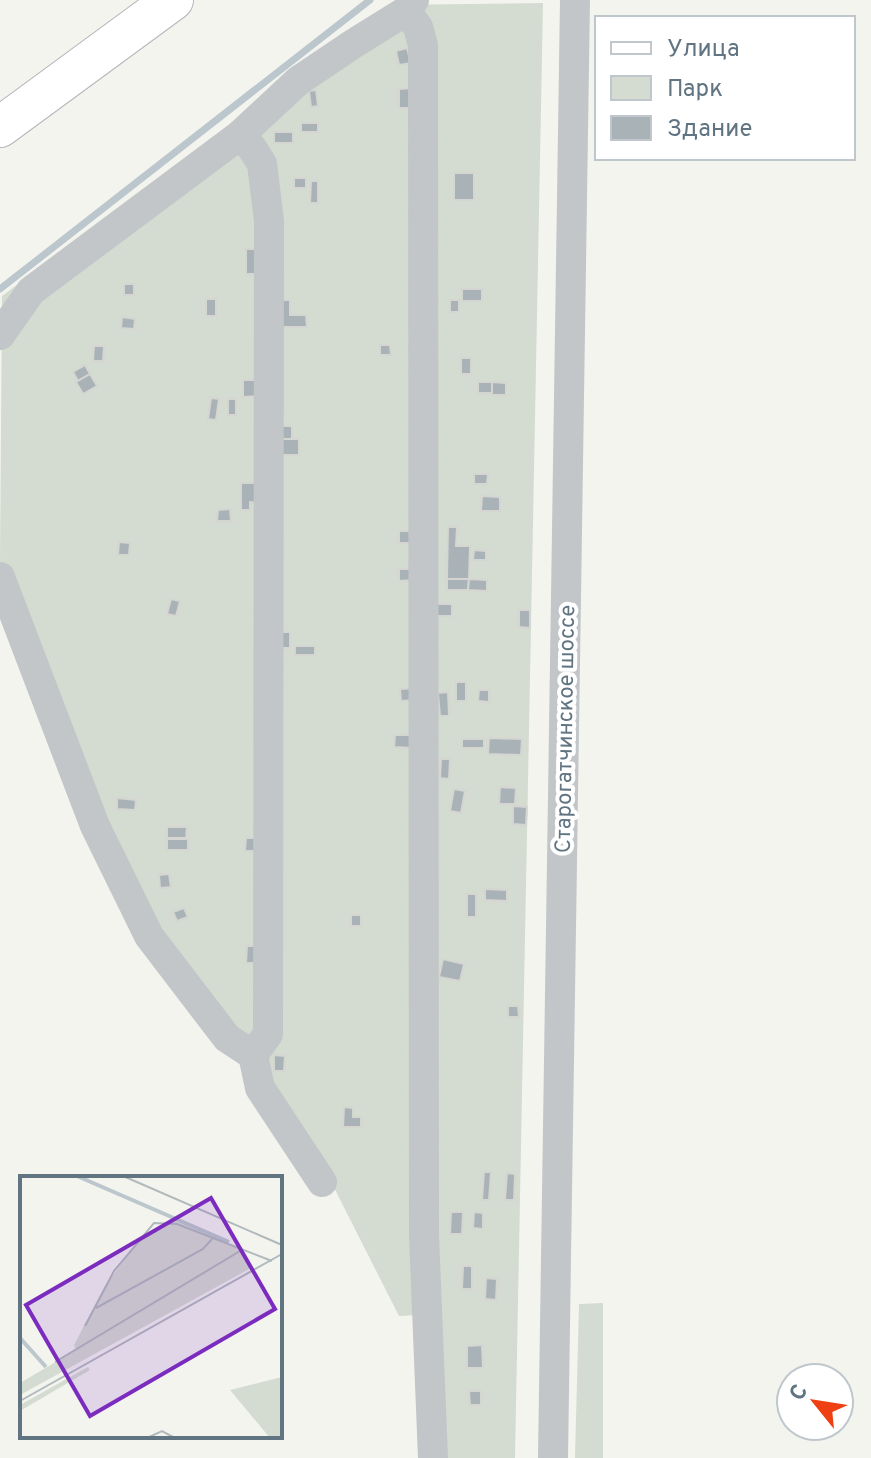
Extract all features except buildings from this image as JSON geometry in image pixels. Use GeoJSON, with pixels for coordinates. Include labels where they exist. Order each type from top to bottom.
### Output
{"type":"FeatureCollection","features":[{"type":"Feature","properties":{"kind":"main road"},"geometry":{"type":"LineString","coordinates":[[0,127],[173,0]]}},
{"type":"Feature","properties":{"kind":"street","name":"Старогатчинское шоссе"},"geometry":{"type":"LineString","coordinates":[[553,1458],[575,0]]}},
{"type":"Feature","properties":{"kind":"street"},"geometry":{"type":"LineString","coordinates":[[0,335],[31,291],[240,135],[298,81],[410,6],[423,45],[424,1235],[433,1458]]}},
{"type":"Feature","properties":{"kind":"street"},"geometry":{"type":"LineString","coordinates":[[240,135],[262,164],[269,221],[268,1034],[253,1055]]}},
{"type":"Feature","properties":{"kind":"street"},"geometry":{"type":"LineString","coordinates":[[0,577],[95,826],[149,936],[227,1038],[253,1055],[260,1088],[322,1182]]}},
{"type":"Feature","properties":{"kind":"green space"},"geometry":{"type":"Polygon","coordinates":[[[543,3],[515,1458],[442,1458],[439,1314],[399,1316],[320,1160],[153,924],[100,823],[0,563],[2,296],[388,5],[543,3]]]}},
{"type":"Feature","properties":{"kind":"green space"},"geometry":{"type":"Polygon","coordinates":[[[603,1303],[603,1458],[575,1458],[579,1304],[603,1303]]]}},
{"type":"Feature","properties":{"kind":"waterway"},"geometry":{"type":"LineString","coordinates":[[0,289],[370,0]]}}]}
